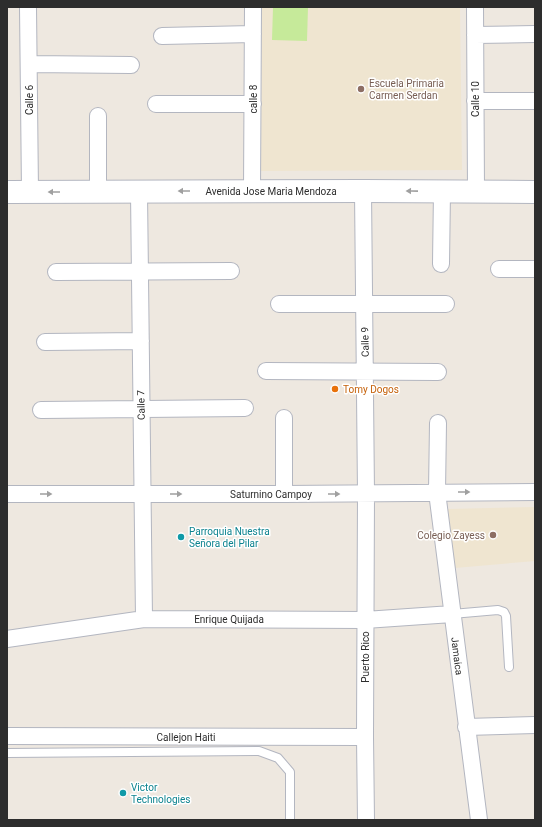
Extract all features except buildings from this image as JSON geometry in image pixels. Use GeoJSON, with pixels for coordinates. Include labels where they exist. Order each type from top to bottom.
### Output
{"type":"FeatureCollection","features":[{"type":"Feature","properties":{"kind":"street","name":"Calle 6"},"geometry":{"type":"LineString","coordinates":[[28,7],[30,192]]}},
{"type":"Feature","properties":{"kind":"street","name":"calle 8"},"geometry":{"type":"LineString","coordinates":[[252,191],[253,7]]}},
{"type":"Feature","properties":{"kind":"street","name":"Calle 10"},"geometry":{"type":"LineString","coordinates":[[474,7],[476,192]]}},
{"type":"Feature","properties":{"kind":"street"},"geometry":{"type":"LineString","coordinates":[[162,36],[253,34]]}},
{"type":"Feature","properties":{"kind":"street"},"geometry":{"type":"LineString","coordinates":[[475,35],[535,34]]}},
{"type":"Feature","properties":{"kind":"street"},"geometry":{"type":"LineString","coordinates":[[29,64],[131,65]]}},
{"type":"Feature","properties":{"kind":"street"},"geometry":{"type":"LineString","coordinates":[[475,101],[535,101]]}},
{"type":"Feature","properties":{"kind":"street"},"geometry":{"type":"LineString","coordinates":[[156,104],[253,104]]}},
{"type":"Feature","properties":{"kind":"street"},"geometry":{"type":"LineString","coordinates":[[98,116],[98,192]]}},
{"type":"Feature","properties":{"kind":"street","name":"Calle 9"},"geometry":{"type":"LineString","coordinates":[[363,191],[366,494]]}},
{"type":"Feature","properties":{"kind":"street"},"geometry":{"type":"LineString","coordinates":[[441,264],[442,191]]}},
{"type":"Feature","properties":{"kind":"street","name":"Avenida Jose Maria Mendoza"},"geometry":{"type":"LineString","coordinates":[[7,192],[535,192]]}},
{"type":"Feature","properties":{"kind":"street","name":"Calle 7"},"geometry":{"type":"LineString","coordinates":[[139,192],[144,619]]}},
{"type":"Feature","properties":{"kind":"street"},"geometry":{"type":"LineString","coordinates":[[498,269],[535,269]]}},
{"type":"Feature","properties":{"kind":"street"},"geometry":{"type":"LineString","coordinates":[[56,272],[231,271]]}},
{"type":"Feature","properties":{"kind":"street"},"geometry":{"type":"LineString","coordinates":[[279,304],[446,304]]}},
{"type":"Feature","properties":{"kind":"street"},"geometry":{"type":"LineString","coordinates":[[45,342],[140,341]]}},
{"type":"Feature","properties":{"kind":"street"},"geometry":{"type":"LineString","coordinates":[[266,371],[438,372]]}},
{"type":"Feature","properties":{"kind":"street"},"geometry":{"type":"LineString","coordinates":[[41,410],[245,408]]}},
{"type":"Feature","properties":{"kind":"street"},"geometry":{"type":"LineString","coordinates":[[284,418],[284,494]]}},
{"type":"Feature","properties":{"kind":"street","name":"Jamaica"},"geometry":{"type":"LineString","coordinates":[[438,423],[437,492],[479,820]]}},
{"type":"Feature","properties":{"kind":"street","name":"Saturnino Campoy"},"geometry":{"type":"LineString","coordinates":[[7,494],[366,494],[535,492]]}},
{"type":"Feature","properties":{"kind":"street","name":"Puerto Rico"},"geometry":{"type":"LineString","coordinates":[[366,494],[366,820]]}},
{"type":"Feature","properties":{"kind":"street","name":"Enrique Quijada"},"geometry":{"type":"LineString","coordinates":[[7,639],[144,619],[365,620],[452,614]]}},
{"type":"Feature","properties":{"kind":"street"},"geometry":{"type":"LineString","coordinates":[[466,727],[535,725]]}},
{"type":"Feature","properties":{"kind":"street","name":"Callejon Haiti"},"geometry":{"type":"LineString","coordinates":[[7,736],[365,737]]}},
{"type":"Feature","properties":{"kind":"lane"},"geometry":{"type":"LineString","coordinates":[[452,614],[498,610],[504,612],[506,616],[509,667]]}},
{"type":"Feature","properties":{"kind":"lane"},"geometry":{"type":"LineString","coordinates":[[7,752],[259,751],[278,758],[290,772],[290,820]]}},
{"type":"Feature","properties":{"kind":"shaded area","name":"Escuela Primaria Carmen Serdan"},"geometry":{"type":"Polygon","coordinates":[[[262,7],[460,7],[462,170],[261,171],[262,7]]]}},
{"type":"Feature","properties":{"kind":"shaded area","name":"Colegio Zayess"},"geometry":{"type":"Polygon","coordinates":[[[535,507],[535,561],[455,568],[448,509],[535,507]]]}},
{"type":"Feature","properties":{"kind":"green space"},"geometry":{"type":"Polygon","coordinates":[[[273,7],[308,7],[307,41],[272,40],[273,7]]]}},
{"type":"Feature","properties":{"kind":"place","name":"Escuela Primaria Carmen Serdan"},"geometry":{"type":"Point","coordinates":[361,89]}},
{"type":"Feature","properties":{"kind":"place","name":"Tomy Dogos"},"geometry":{"type":"Point","coordinates":[335,389]}},
{"type":"Feature","properties":{"kind":"place","name":"Colegio Zayess"},"geometry":{"type":"Point","coordinates":[493,535]}},
{"type":"Feature","properties":{"kind":"place","name":"Parroquia Nuestra Señora del Pilar"},"geometry":{"type":"Point","coordinates":[181,537]}},
{"type":"Feature","properties":{"kind":"place","name":"Victor Technologies"},"geometry":{"type":"Point","coordinates":[123,793]}}]}
